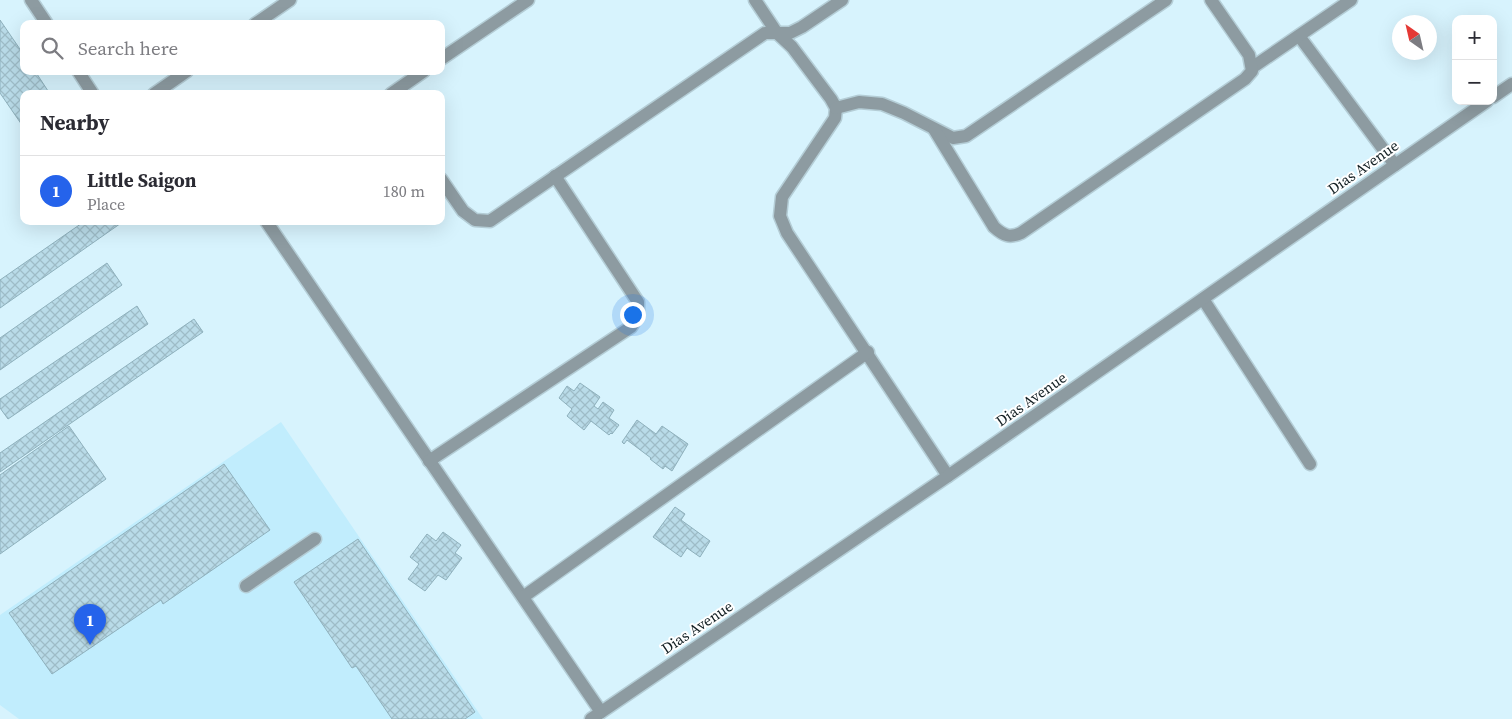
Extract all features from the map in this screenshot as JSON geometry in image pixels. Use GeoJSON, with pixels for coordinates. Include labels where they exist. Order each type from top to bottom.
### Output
{"type":"FeatureCollection","features":[{"type":"Feature","properties":{"kind":"street"},"geometry":{"type":"LineString","coordinates":[[31,0],[44,20]]}},
{"type":"Feature","properties":{"kind":"street"},"geometry":{"type":"LineString","coordinates":[[261,20],[290,0]]}},
{"type":"Feature","properties":{"kind":"street"},"geometry":{"type":"LineString","coordinates":[[445,56],[528,0]]}},
{"type":"Feature","properties":{"kind":"street"},"geometry":{"type":"LineString","coordinates":[[755,0],[777,33],[792,47],[836,108],[835,118],[782,196],[780,216],[787,233],[868,352],[948,476]]}},
{"type":"Feature","properties":{"kind":"street"},"geometry":{"type":"LineString","coordinates":[[445,185],[463,211],[475,220],[490,221],[765,32],[790,33],[842,0]]}},
{"type":"Feature","properties":{"kind":"street"},"geometry":{"type":"LineString","coordinates":[[836,108],[859,102],[882,104],[953,138],[966,136],[1166,0]]}},
{"type":"Feature","properties":{"kind":"street"},"geometry":{"type":"LineString","coordinates":[[1211,0],[1249,55],[1253,68]]}},
{"type":"Feature","properties":{"kind":"street"},"geometry":{"type":"LineString","coordinates":[[934,129],[994,227],[1002,234],[1012,237],[1021,233],[1245,78],[1252,72],[1253,68],[1351,0]]}},
{"type":"Feature","properties":{"kind":"street"},"geometry":{"type":"LineString","coordinates":[[1299,36],[1395,165]]}},
{"type":"Feature","properties":{"kind":"street"},"geometry":{"type":"LineString","coordinates":[[81,75],[90,90]]}},
{"type":"Feature","properties":{"kind":"street"},"geometry":{"type":"LineString","coordinates":[[160,90],[180,75]]}},
{"type":"Feature","properties":{"kind":"street"},"geometry":{"type":"LineString","coordinates":[[397,90],[418,75]]}},
{"type":"Feature","properties":{"kind":"street"},"geometry":{"type":"LineString","coordinates":[[1497,94],[1512,84]]}},
{"type":"Feature","properties":{"kind":"street","name":"Dias Avenue"},"geometry":{"type":"LineString","coordinates":[[596,715],[948,476],[1481,105]]}},
{"type":"Feature","properties":{"kind":"street"},"geometry":{"type":"LineString","coordinates":[[430,461],[630,327],[638,316],[638,302],[555,176]]}},
{"type":"Feature","properties":{"kind":"street"},"geometry":{"type":"LineString","coordinates":[[269,225],[523,597],[596,715]]}},
{"type":"Feature","properties":{"kind":"street"},"geometry":{"type":"LineString","coordinates":[[1202,299],[1310,464]]}},
{"type":"Feature","properties":{"kind":"street"},"geometry":{"type":"LineString","coordinates":[[523,597],[868,352]]}},
{"type":"Feature","properties":{"kind":"street"},"geometry":{"type":"LineString","coordinates":[[246,586],[316,539]]}},
{"type":"Feature","properties":{"kind":"shaded area"},"geometry":{"type":"Polygon","coordinates":[[[281,422],[483,719],[19,719],[0,705],[0,615],[281,422]]]}},
{"type":"Feature","properties":{"kind":"building"},"geometry":{"type":"Polygon","coordinates":[[[0,20],[20,49],[20,75],[38,75],[47,90],[20,90],[20,122],[0,93],[0,20]]]}},
{"type":"Feature","properties":{"kind":"building"},"geometry":{"type":"Polygon","coordinates":[[[79,225],[118,225],[0,308],[0,280],[79,225]]]}},
{"type":"Feature","properties":{"kind":"building"},"geometry":{"type":"Polygon","coordinates":[[[107,263],[122,285],[0,370],[0,338],[107,263]]]}},
{"type":"Feature","properties":{"kind":"building"},"geometry":{"type":"Polygon","coordinates":[[[137,306],[148,324],[8,419],[0,408],[0,399],[137,306]]]}},
{"type":"Feature","properties":{"kind":"building"},"geometry":{"type":"Polygon","coordinates":[[[194,319],[203,332],[0,472],[0,453],[194,319]]]}},
{"type":"Feature","properties":{"kind":"building"},"geometry":{"type":"Polygon","coordinates":[[[580,383],[600,397],[594,406],[598,409],[603,402],[614,410],[609,418],[619,425],[612,434],[609,435],[591,421],[584,430],[567,416],[572,409],[559,398],[567,386],[574,391],[580,383]]]}},
{"type":"Feature","properties":{"kind":"building"},"geometry":{"type":"Polygon","coordinates":[[[637,420],[656,434],[662,426],[688,444],[672,471],[665,466],[663,469],[627,440],[624,444],[622,442],[637,420]]]}},
{"type":"Feature","properties":{"kind":"building"},"geometry":{"type":"Polygon","coordinates":[[[69,426],[106,479],[0,554],[0,475],[69,426]]]}},
{"type":"Feature","properties":{"kind":"building"},"geometry":{"type":"Polygon","coordinates":[[[224,464],[270,530],[163,604],[161,600],[52,674],[9,613],[224,464]]]}},
{"type":"Feature","properties":{"kind":"building"},"geometry":{"type":"Polygon","coordinates":[[[675,507],[685,514],[681,520],[710,541],[700,557],[687,548],[681,557],[653,537],[675,507]]]}},
{"type":"Feature","properties":{"kind":"building"},"geometry":{"type":"Polygon","coordinates":[[[443,532],[461,545],[455,553],[462,558],[446,580],[438,575],[425,591],[408,579],[419,564],[410,557],[427,534],[436,541],[443,532]]]}},
{"type":"Feature","properties":{"kind":"building"},"geometry":{"type":"Polygon","coordinates":[[[358,539],[475,712],[465,719],[392,719],[356,666],[352,668],[294,582],[358,539]]]}},
{"type":"Feature","properties":{"kind":"place","name":"Little Saigon"},"geometry":{"type":"Point","coordinates":[90,645]}}]}
